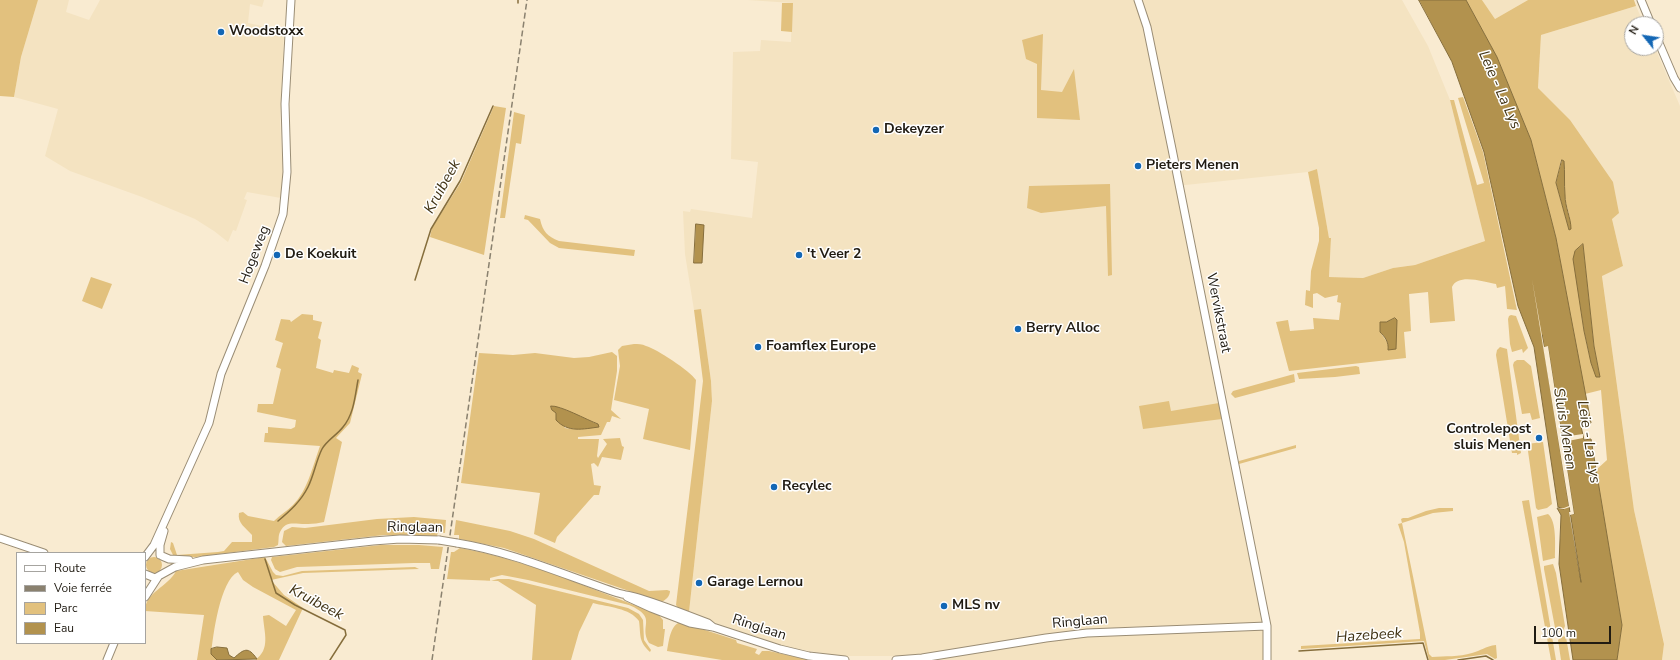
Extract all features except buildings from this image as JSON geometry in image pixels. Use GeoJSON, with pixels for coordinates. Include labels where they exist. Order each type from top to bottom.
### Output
{"type":"FeatureCollection","features":[{"type":"Feature","properties":{"kind":"street","name":"Hogeweg"},"geometry":{"type":"LineString","coordinates":[[146,556],[154,544],[173,504],[209,423],[221,374],[266,266],[283,214],[287,172],[285,104],[292,0]]}},
{"type":"Feature","properties":{"kind":"street","name":"Wervikstraat"},"geometry":{"type":"LineString","coordinates":[[1138,0],[1146,27],[1172,149],[1267,629],[1267,660]]}},
{"type":"Feature","properties":{"kind":"street"},"geometry":{"type":"LineString","coordinates":[[1641,0],[1648,16]]}},
{"type":"Feature","properties":{"kind":"street"},"geometry":{"type":"LineString","coordinates":[[1664,55],[1680,88]]}},
{"type":"Feature","properties":{"kind":"street","name":"Hogeweg"},"geometry":{"type":"LineString","coordinates":[[161,555],[160,545],[173,504]]}},
{"type":"Feature","properties":{"kind":"street"},"geometry":{"type":"LineString","coordinates":[[0,538],[41,552]]}},
{"type":"Feature","properties":{"kind":"street","name":"Ringlaan"},"geometry":{"type":"LineString","coordinates":[[146,556],[153,553],[175,560],[203,560],[372,541],[400,539],[439,540],[495,550],[532,562],[620,594],[632,601],[667,615],[702,626],[713,627],[790,652],[845,660]]}},
{"type":"Feature","properties":{"kind":"street"},"geometry":{"type":"LineString","coordinates":[[161,555],[165,560],[165,571]]}},
{"type":"Feature","properties":{"kind":"street","name":"Ringlaan"},"geometry":{"type":"LineString","coordinates":[[158,577],[165,571],[203,560]]}},
{"type":"Feature","properties":{"kind":"street"},"geometry":{"type":"LineString","coordinates":[[146,588],[146,575],[158,577],[146,595]]}},
{"type":"Feature","properties":{"kind":"street","name":"Ringlaan"},"geometry":{"type":"LineString","coordinates":[[896,660],[922,658],[1087,633],[1267,629]]}},
{"type":"Feature","properties":{"kind":"street"},"geometry":{"type":"LineString","coordinates":[[107,658],[114,644]]}},
{"type":"Feature","properties":{"kind":"shaded area"},"geometry":{"type":"Polygon","coordinates":[[[38,0],[69,0],[66,12],[89,20],[100,0],[264,0],[262,7],[250,4],[248,23],[284,31],[280,121],[283,175],[281,198],[247,192],[244,199],[247,200],[236,231],[233,230],[228,242],[195,219],[142,197],[70,171],[45,156],[58,109],[14,97],[21,57],[38,0]]]}},
{"type":"Feature","properties":{"kind":"shaded area"},"geometry":{"type":"Polygon","coordinates":[[[748,0],[1402,0],[1428,46],[1450,100],[1485,241],[1415,265],[1393,268],[1363,278],[1329,277],[1331,238],[1329,238],[1317,169],[1308,172],[1176,186],[1265,625],[1263,660],[898,660],[897,656],[840,656],[786,647],[741,633],[689,612],[712,401],[711,381],[701,310],[694,310],[685,254],[683,211],[690,212],[691,209],[752,218],[758,162],[731,159],[733,52],[760,51],[761,40],[791,42],[792,3],[748,0]]]}},
{"type":"Feature","properties":{"kind":"shaded area"},"geometry":{"type":"Polygon","coordinates":[[[1482,0],[1528,0],[1495,19],[1482,0]]]}},
{"type":"Feature","properties":{"kind":"shaded area"},"geometry":{"type":"Polygon","coordinates":[[[1636,6],[1640,16],[1624,16],[1624,56],[1658,56],[1680,106],[1680,660],[1662,660],[1664,643],[1634,510],[1602,275],[1623,266],[1612,219],[1538,88],[1541,35],[1636,6]]]}},
{"type":"Feature","properties":{"kind":"green space"},"geometry":{"type":"Polygon","coordinates":[[[0,0],[38,0],[21,57],[14,97],[0,96],[0,0]]]}},
{"type":"Feature","properties":{"kind":"green space"},"geometry":{"type":"Polygon","coordinates":[[[1466,0],[1482,0],[1495,19],[1528,0],[1634,0],[1636,6],[1541,35],[1538,88],[1570,120],[1613,182],[1619,213],[1612,219],[1623,266],[1602,276],[1634,510],[1664,644],[1662,660],[1617,660],[1622,625],[1596,470],[1607,460],[1601,390],[1585,394],[1556,238],[1531,140],[1497,57],[1466,0]],[[1561,160],[1556,184],[1569,230],[1569,216],[1565,196],[1564,161],[1561,160]],[[1583,244],[1575,251],[1584,330],[1596,376],[1599,371],[1594,346],[1583,244]]]}},
{"type":"Feature","properties":{"kind":"green space"},"geometry":{"type":"Polygon","coordinates":[[[782,3],[793,3],[792,32],[781,31],[782,3]]]}},
{"type":"Feature","properties":{"kind":"green space"},"geometry":{"type":"Polygon","coordinates":[[[1043,34],[1041,90],[1062,92],[1074,69],[1080,120],[1037,118],[1037,64],[1026,59],[1022,40],[1043,34]]]}},
{"type":"Feature","properties":{"kind":"green space"},"geometry":{"type":"Polygon","coordinates":[[[1463,97],[1483,152],[1517,310],[1507,309],[1505,286],[1497,288],[1496,284],[1465,279],[1460,280],[1452,287],[1455,321],[1430,323],[1428,292],[1409,294],[1411,331],[1404,332],[1406,358],[1289,371],[1276,322],[1288,320],[1290,331],[1314,329],[1313,318],[1339,320],[1341,303],[1337,302],[1338,295],[1325,298],[1317,293],[1313,294],[1313,308],[1305,305],[1306,290],[1310,291],[1311,271],[1319,241],[1319,228],[1308,172],[1317,169],[1329,238],[1331,238],[1329,277],[1363,278],[1393,268],[1415,265],[1485,241],[1450,100],[1454,100],[1477,185],[1484,183],[1458,98],[1463,97]],[[1395,318],[1386,322],[1380,322],[1380,332],[1389,345],[1395,318]]]}},
{"type":"Feature","properties":{"kind":"green space"},"geometry":{"type":"Polygon","coordinates":[[[494,106],[506,108],[484,255],[430,237],[432,228],[461,182],[494,106]]]}},
{"type":"Feature","properties":{"kind":"green space"},"geometry":{"type":"Polygon","coordinates":[[[514,112],[525,115],[521,144],[516,143],[505,218],[500,218],[514,112]]]}},
{"type":"Feature","properties":{"kind":"green space"},"geometry":{"type":"Polygon","coordinates":[[[1110,184],[1112,275],[1108,276],[1106,206],[1041,213],[1027,208],[1029,186],[1110,184]]]}},
{"type":"Feature","properties":{"kind":"green space"},"geometry":{"type":"Polygon","coordinates":[[[525,215],[540,219],[546,233],[559,241],[635,250],[634,256],[559,248],[550,243],[528,220],[524,219],[525,215]]]}},
{"type":"Feature","properties":{"kind":"green space"},"geometry":{"type":"Polygon","coordinates":[[[91,277],[112,284],[102,309],[82,301],[91,277]]]}},
{"type":"Feature","properties":{"kind":"green space"},"geometry":{"type":"Polygon","coordinates":[[[701,309],[711,381],[712,401],[689,612],[679,609],[676,605],[703,381],[694,310],[701,309]]]}},
{"type":"Feature","properties":{"kind":"green space"},"geometry":{"type":"Polygon","coordinates":[[[302,314],[313,315],[313,320],[322,322],[318,338],[321,340],[316,368],[333,373],[334,370],[349,373],[352,365],[359,368],[358,372],[362,374],[350,423],[336,438],[342,442],[324,522],[285,525],[279,534],[278,545],[274,547],[196,557],[174,557],[170,549],[171,542],[173,543],[177,555],[224,551],[232,542],[252,542],[252,535],[239,520],[239,513],[243,512],[248,516],[274,521],[293,505],[303,492],[310,477],[320,446],[264,442],[265,433],[268,433],[268,427],[291,429],[295,427],[296,420],[257,412],[258,404],[273,404],[281,369],[276,367],[283,343],[275,340],[281,319],[290,320],[291,322],[302,314]]]}},
{"type":"Feature","properties":{"kind":"green space"},"geometry":{"type":"Polygon","coordinates":[[[1511,315],[1516,316],[1528,348],[1523,353],[1522,349],[1512,352],[1508,319],[1511,315]]]}},
{"type":"Feature","properties":{"kind":"green space"},"geometry":{"type":"Polygon","coordinates":[[[634,344],[643,345],[658,351],[680,366],[696,380],[690,450],[643,439],[649,409],[614,400],[620,366],[618,350],[622,346],[634,344]]]}},
{"type":"Feature","properties":{"kind":"green space"},"geometry":{"type":"Polygon","coordinates":[[[1500,347],[1507,349],[1521,453],[1517,455],[1517,453],[1512,453],[1496,355],[1497,350],[1500,347]]]}},
{"type":"Feature","properties":{"kind":"green space"},"geometry":{"type":"Polygon","coordinates":[[[612,352],[617,356],[617,371],[611,410],[621,419],[612,416],[610,422],[607,422],[601,435],[578,437],[578,439],[599,439],[598,458],[607,444],[603,439],[620,438],[622,446],[624,447],[621,460],[602,457],[598,467],[594,463],[591,464],[594,485],[601,486],[599,495],[594,495],[557,537],[555,543],[534,534],[540,493],[461,483],[479,353],[513,355],[535,353],[574,358],[589,357],[612,352]],[[559,407],[556,413],[565,428],[582,429],[598,424],[559,407]]]}},
{"type":"Feature","properties":{"kind":"green space"},"geometry":{"type":"Polygon","coordinates":[[[1517,360],[1524,360],[1531,366],[1540,418],[1532,420],[1530,413],[1522,414],[1513,365],[1517,360]]]}},
{"type":"Feature","properties":{"kind":"green space"},"geometry":{"type":"Polygon","coordinates":[[[1356,366],[1359,367],[1360,374],[1299,379],[1297,373],[1356,366]]]}},
{"type":"Feature","properties":{"kind":"green space"},"geometry":{"type":"Polygon","coordinates":[[[1294,374],[1295,382],[1235,398],[1231,394],[1233,391],[1294,374]]]}},
{"type":"Feature","properties":{"kind":"green space"},"geometry":{"type":"Polygon","coordinates":[[[1169,401],[1171,411],[1219,403],[1222,419],[1143,429],[1139,406],[1169,401]]]}},
{"type":"Feature","properties":{"kind":"green space"},"geometry":{"type":"Polygon","coordinates":[[[1543,442],[1552,504],[1547,508],[1538,510],[1536,508],[1527,444],[1543,442]]]}},
{"type":"Feature","properties":{"kind":"green space"},"geometry":{"type":"Polygon","coordinates":[[[1296,445],[1296,448],[1239,464],[1239,461],[1296,445]]]}},
{"type":"Feature","properties":{"kind":"green space"},"geometry":{"type":"Polygon","coordinates":[[[1529,500],[1556,660],[1551,660],[1522,501],[1529,500]]]}},
{"type":"Feature","properties":{"kind":"green space"},"geometry":{"type":"Polygon","coordinates":[[[1439,508],[1453,508],[1453,511],[1433,513],[1402,523],[1401,519],[1403,518],[1408,518],[1426,511],[1439,508]]]}},
{"type":"Feature","properties":{"kind":"green space"},"geometry":{"type":"Polygon","coordinates":[[[1548,514],[1551,517],[1554,528],[1555,558],[1543,561],[1537,517],[1548,514]]]}},
{"type":"Feature","properties":{"kind":"green space"},"geometry":{"type":"Polygon","coordinates":[[[414,517],[446,520],[445,533],[438,532],[437,536],[384,535],[286,546],[282,542],[284,531],[292,527],[305,528],[377,519],[414,517]]]}},
{"type":"Feature","properties":{"kind":"green space"},"geometry":{"type":"Polygon","coordinates":[[[456,520],[510,531],[534,539],[649,591],[670,591],[669,595],[661,602],[504,548],[459,539],[459,535],[454,535],[456,520]]]}},
{"type":"Feature","properties":{"kind":"green space"},"geometry":{"type":"Polygon","coordinates":[[[1402,523],[1429,654],[1432,657],[1462,655],[1496,645],[1497,658],[1495,659],[1487,654],[1445,660],[1429,660],[1424,641],[1301,649],[1301,646],[1420,639],[1404,542],[1398,524],[1402,523]]]}},
{"type":"Feature","properties":{"kind":"green space"},"geometry":{"type":"Polygon","coordinates":[[[381,545],[419,545],[443,547],[439,569],[431,569],[430,563],[414,563],[297,567],[280,572],[275,569],[271,560],[272,557],[381,545]]]}},
{"type":"Feature","properties":{"kind":"green space"},"geometry":{"type":"Polygon","coordinates":[[[460,548],[485,553],[535,568],[658,614],[663,620],[663,629],[665,629],[663,646],[658,647],[649,643],[645,631],[646,618],[638,610],[629,605],[502,575],[490,578],[490,581],[447,579],[451,552],[454,552],[460,548]]]}},
{"type":"Feature","properties":{"kind":"green space"},"geometry":{"type":"Polygon","coordinates":[[[151,557],[157,557],[162,562],[160,571],[157,573],[151,573],[146,568],[146,562],[151,557]]]}},
{"type":"Feature","properties":{"kind":"green space"},"geometry":{"type":"Polygon","coordinates":[[[265,557],[273,572],[276,575],[283,576],[302,571],[415,567],[419,569],[303,573],[271,580],[284,595],[303,608],[279,660],[255,660],[260,656],[265,646],[263,616],[269,615],[286,626],[296,610],[253,587],[243,580],[238,572],[232,577],[226,586],[218,609],[211,654],[217,660],[197,660],[204,615],[146,611],[146,604],[149,599],[172,577],[176,571],[265,557]]]}},
{"type":"Feature","properties":{"kind":"green space"},"geometry":{"type":"Polygon","coordinates":[[[1553,564],[1556,573],[1565,626],[1563,631],[1556,633],[1544,569],[1544,566],[1553,564]]]}},
{"type":"Feature","properties":{"kind":"green space"},"geometry":{"type":"Polygon","coordinates":[[[498,579],[509,579],[628,608],[639,614],[643,620],[644,640],[651,650],[650,652],[642,641],[639,621],[635,617],[630,613],[618,609],[593,603],[579,632],[571,660],[532,660],[536,605],[498,581],[491,581],[498,579]]]}},
{"type":"Feature","properties":{"kind":"green space"},"geometry":{"type":"Polygon","coordinates":[[[680,622],[736,640],[737,643],[757,649],[755,653],[759,655],[762,651],[769,651],[810,660],[722,660],[667,651],[672,630],[680,622]]]}},
{"type":"Feature","properties":{"kind":"green space"},"geometry":{"type":"Polygon","coordinates":[[[1562,636],[1566,637],[1570,660],[1561,660],[1558,640],[1562,636]]]}},
{"type":"Feature","properties":{"kind":"water"},"geometry":{"type":"Polygon","coordinates":[[[1419,0],[1466,0],[1497,57],[1531,140],[1556,238],[1591,423],[1581,426],[1584,440],[1591,439],[1622,625],[1617,660],[1573,660],[1559,564],[1561,515],[1557,508],[1564,509],[1558,507],[1534,347],[1518,306],[1484,152],[1452,62],[1419,0]],[[1542,335],[1570,514],[1574,514],[1548,347],[1544,347],[1542,335]]]}},
{"type":"Feature","properties":{"kind":"water"},"geometry":{"type":"Polygon","coordinates":[[[1562,160],[1564,161],[1565,199],[1571,225],[1571,229],[1569,230],[1556,183],[1562,160]]]}},
{"type":"Feature","properties":{"kind":"water"},"geometry":{"type":"Polygon","coordinates":[[[696,224],[704,225],[702,263],[694,263],[696,224]]]}},
{"type":"Feature","properties":{"kind":"water"},"geometry":{"type":"Polygon","coordinates":[[[1583,244],[1594,346],[1600,377],[1596,377],[1591,363],[1584,331],[1573,259],[1575,251],[1583,244]]]}},
{"type":"Feature","properties":{"kind":"water"},"geometry":{"type":"Polygon","coordinates":[[[1395,318],[1397,320],[1396,349],[1388,350],[1386,340],[1380,332],[1380,322],[1386,322],[1395,318]]]}},
{"type":"Feature","properties":{"kind":"water"},"geometry":{"type":"Polygon","coordinates":[[[551,406],[574,413],[598,424],[599,427],[576,429],[566,427],[556,420],[556,413],[552,410],[551,406]]]}},
{"type":"Feature","properties":{"kind":"water"},"geometry":{"type":"Polygon","coordinates":[[[217,647],[227,648],[229,655],[234,658],[246,650],[251,652],[257,659],[217,660],[211,654],[211,649],[217,647]]]}},
{"type":"Feature","properties":{"kind":"pier"},"geometry":{"type":"Polygon","coordinates":[[[1532,279],[1544,347],[1548,346],[1562,437],[1583,434],[1583,438],[1563,442],[1574,514],[1570,515],[1581,582],[1569,512],[1571,512],[1570,507],[1564,509],[1557,508],[1569,506],[1532,279]]]}},
{"type":"Feature","properties":{"kind":"waterway","name":"Kruibeek"},"geometry":{"type":"LineString","coordinates":[[415,280],[431,229],[460,181],[493,106]]}},
{"type":"Feature","properties":{"kind":"waterway","name":"Kruibeek"},"geometry":{"type":"LineString","coordinates":[[278,521],[291,510],[302,497],[310,482],[322,449],[347,422],[354,405],[358,380]]}},
{"type":"Feature","properties":{"kind":"waterway","name":"Kruibeek"},"geometry":{"type":"LineString","coordinates":[[265,559],[276,593],[295,605],[345,630],[346,635],[330,660]]}},
{"type":"Feature","properties":{"kind":"waterway","name":"Hazebeek"},"geometry":{"type":"LineString","coordinates":[[1299,651],[1423,643],[1428,660]]}},
{"type":"Feature","properties":{"kind":"waterway","name":"Hazebeek"},"geometry":{"type":"LineString","coordinates":[[1458,660],[1486,656],[1493,660]]}},
{"type":"Feature","properties":{"kind":"railway"},"geometry":{"type":"LineString","coordinates":[[432,660],[527,0]]}},
{"type":"Feature","properties":{"kind":"place","name":"Woodstoxx"},"geometry":{"type":"Point","coordinates":[221,32]}},
{"type":"Feature","properties":{"kind":"place","name":"Dekeyzer"},"geometry":{"type":"Point","coordinates":[876,130]}},
{"type":"Feature","properties":{"kind":"place","name":"Pieters Menen"},"geometry":{"type":"Point","coordinates":[1138,166]}},
{"type":"Feature","properties":{"kind":"place","name":"De Koekuit"},"geometry":{"type":"Point","coordinates":[277,255]}},
{"type":"Feature","properties":{"kind":"place","name":"'t Veer 2"},"geometry":{"type":"Point","coordinates":[799,255]}},
{"type":"Feature","properties":{"kind":"place","name":"Berry Alloc"},"geometry":{"type":"Point","coordinates":[1018,329]}},
{"type":"Feature","properties":{"kind":"place","name":"Foamflex Europe"},"geometry":{"type":"Point","coordinates":[758,347]}},
{"type":"Feature","properties":{"kind":"place","name":"Controlepost sluis Menen"},"geometry":{"type":"Point","coordinates":[1539,438]}},
{"type":"Feature","properties":{"kind":"place","name":"Recylec"},"geometry":{"type":"Point","coordinates":[774,487]}},
{"type":"Feature","properties":{"kind":"place","name":"Garage Lernou"},"geometry":{"type":"Point","coordinates":[699,583]}},
{"type":"Feature","properties":{"kind":"place","name":"MLS nv"},"geometry":{"type":"Point","coordinates":[944,606]}},
{"type":"Feature","properties":{"kind":"water label","name":"Leie - La Lys"},"geometry":{"type":"Point","coordinates":[1499,90]}},
{"type":"Feature","properties":{"kind":"water label","name":"Sluis Menen"},"geometry":{"type":"Point","coordinates":[1564,429]}},
{"type":"Feature","properties":{"kind":"water label","name":"Leie - La Lys"},"geometry":{"type":"Point","coordinates":[1588,442]}}]}
